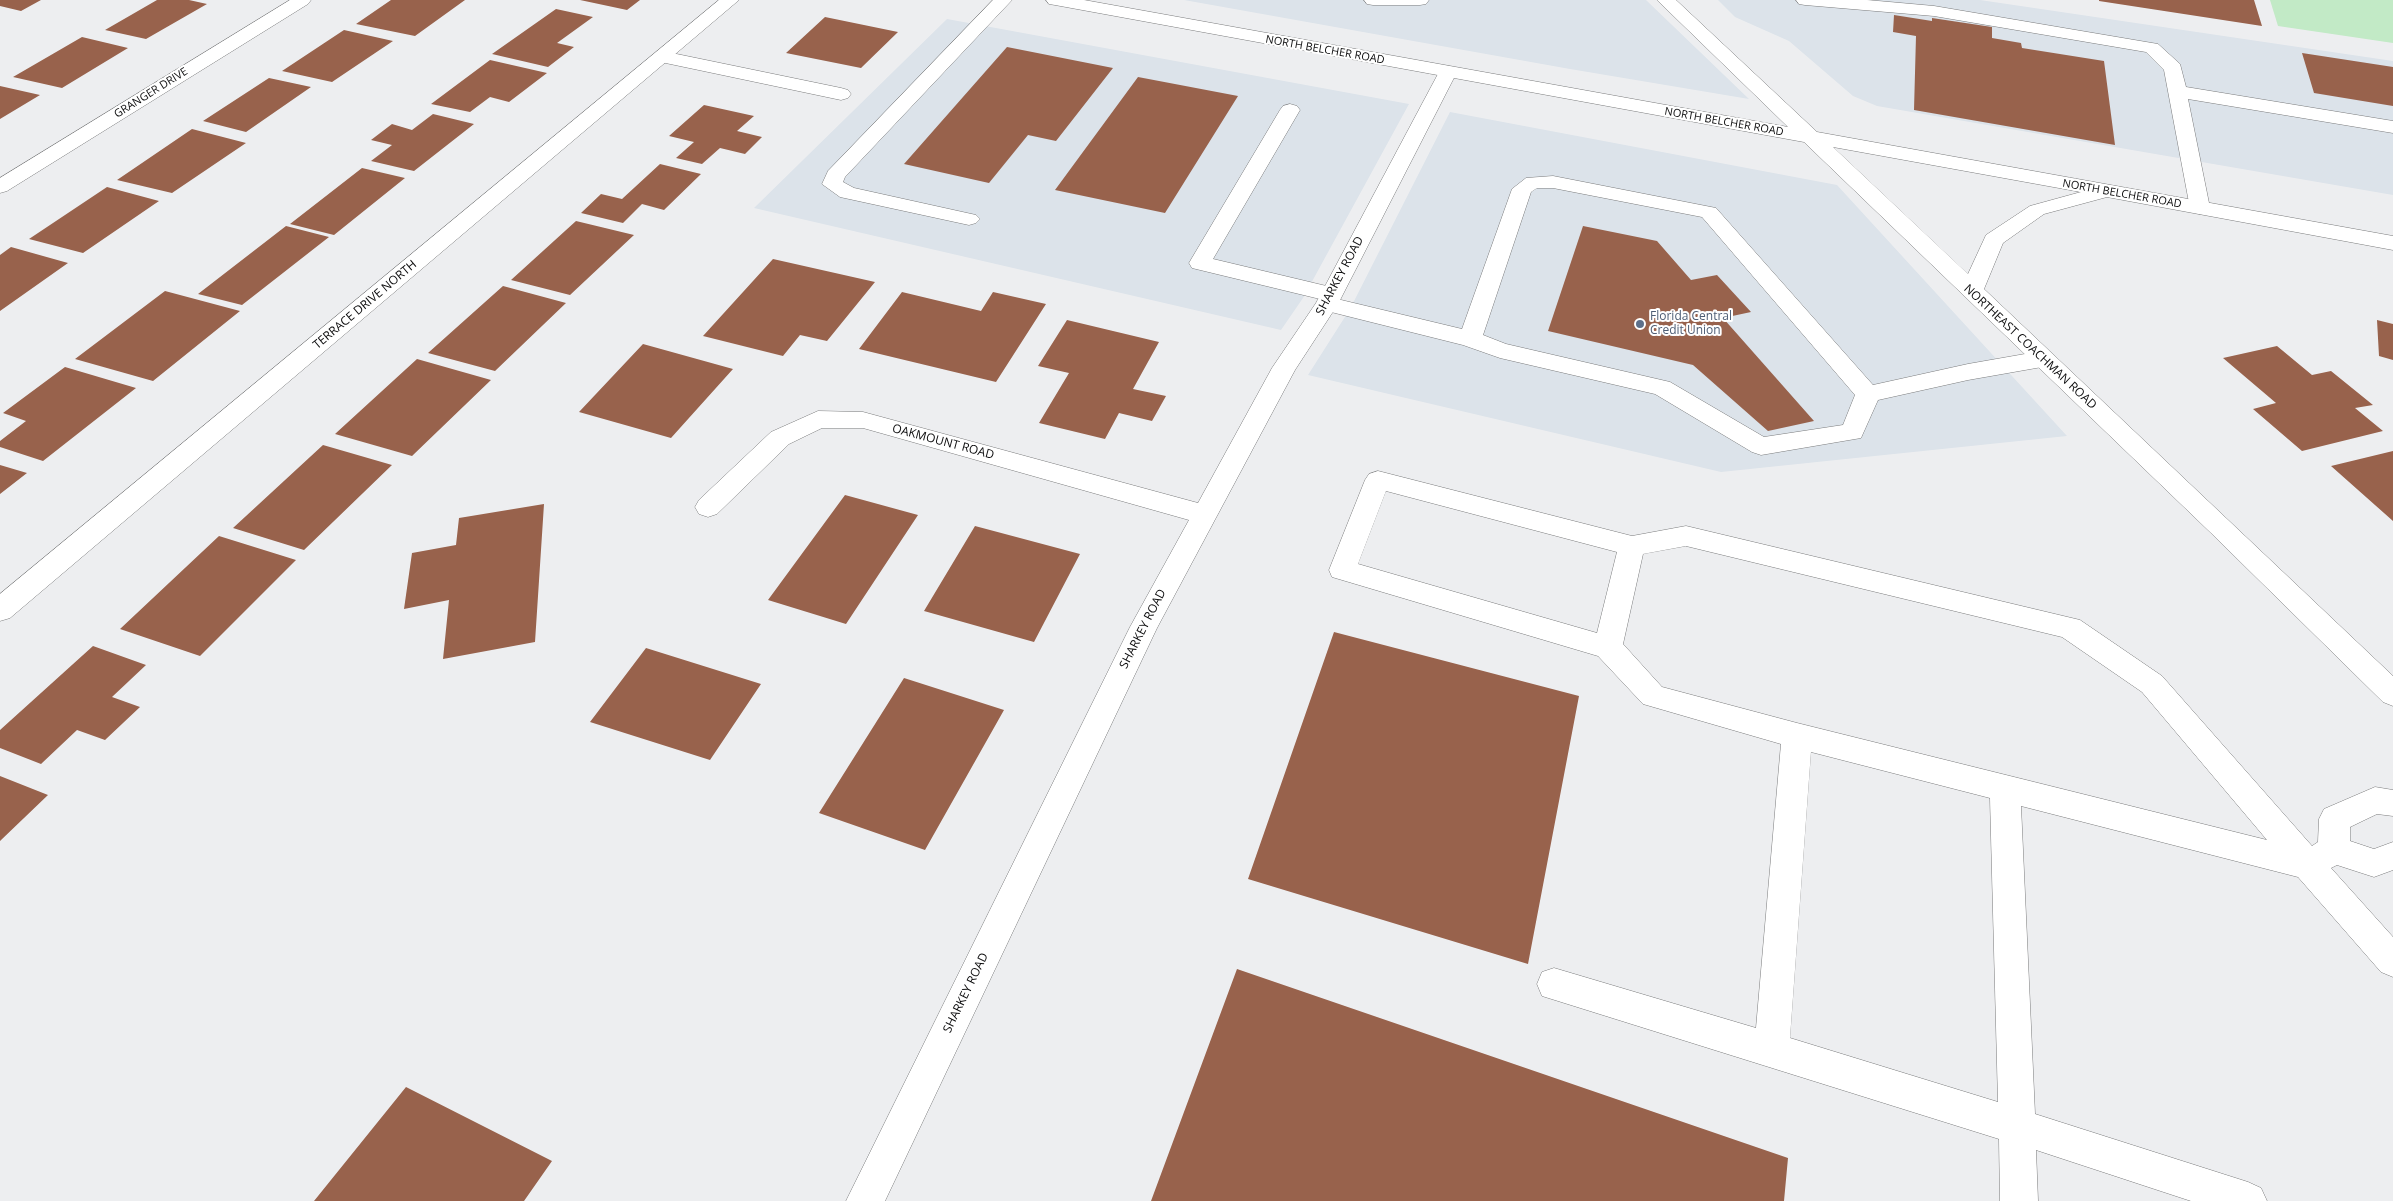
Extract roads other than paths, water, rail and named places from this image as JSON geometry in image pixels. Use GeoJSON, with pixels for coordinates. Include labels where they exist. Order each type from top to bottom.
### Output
{"type":"FeatureCollection","features":[{"type":"Feature","properties":{"kind":"street","name":"GRANGER DRIVE"},"geometry":{"type":"LineString","coordinates":[[0,187],[302,0]]}},
{"type":"Feature","properties":{"kind":"street","name":"TERRACE DRIVE NORTH"},"geometry":{"type":"LineString","coordinates":[[0,610],[730,0]]}},
{"type":"Feature","properties":{"kind":"street"},"geometry":{"type":"LineString","coordinates":[[969,219],[847,193],[832,184],[835,176],[1002,0]]}},
{"type":"Feature","properties":{"kind":"street","name":"NORTH BELCHER ROAD"},"geometry":{"type":"LineString","coordinates":[[1055,0],[2393,243]]}},
{"type":"Feature","properties":{"kind":"street"},"geometry":{"type":"LineString","coordinates":[[1373,0],[1420,0]]}},
{"type":"Feature","properties":{"kind":"street","name":"NORTHEAST COACHMAN ROAD"},"geometry":{"type":"LineString","coordinates":[[1666,0],[2220,526],[2393,694]]}},
{"type":"Feature","properties":{"kind":"street"},"geometry":{"type":"LineString","coordinates":[[1805,0],[1934,11],[2152,48],[2173,68],[2200,208]]}},
{"type":"Feature","properties":{"kind":"street"},"geometry":{"type":"LineString","coordinates":[[662,57],[840,94]]}},
{"type":"Feature","properties":{"kind":"street","name":"SHARKEY ROAD"},"geometry":{"type":"LineString","coordinates":[[865,1201],[1144,627],[1203,514],[1284,368],[1329,299],[1448,72]]}},
{"type":"Feature","properties":{"kind":"street"},"geometry":{"type":"LineString","coordinates":[[2177,91],[2393,127]]}},
{"type":"Feature","properties":{"kind":"street"},"geometry":{"type":"LineString","coordinates":[[1290,110],[1200,263],[1470,339],[1500,350],[1662,388],[1761,446],[1852,432],[1868,394]]}},
{"type":"Feature","properties":{"kind":"street"},"geometry":{"type":"LineString","coordinates":[[1470,339],[1522,189],[1533,182],[1553,182],[1709,212],[1868,394]]}},
{"type":"Feature","properties":{"kind":"street"},"geometry":{"type":"LineString","coordinates":[[1972,292],[1994,240],[2037,210],[2108,192]]}},
{"type":"Feature","properties":{"kind":"street"},"geometry":{"type":"LineString","coordinates":[[1868,394],[1968,372],[2042,359]]}},
{"type":"Feature","properties":{"kind":"street","name":"OAKMOUNT ROAD"},"geometry":{"type":"LineString","coordinates":[[708,507],[780,438],[818,419],[863,420],[1203,514]]}},
{"type":"Feature","properties":{"kind":"street"},"geometry":{"type":"LineString","coordinates":[[2393,856],[2374,863],[2321,857],[2005,789],[1797,736],[1653,696],[1608,647],[1342,570],[1378,480],[1632,546],[1686,536],[2070,628],[2152,684],[2321,857],[2393,961]]}},
{"type":"Feature","properties":{"kind":"street"},"geometry":{"type":"LineString","coordinates":[[1608,647],[1632,546]]}},
{"type":"Feature","properties":{"kind":"street"},"geometry":{"type":"LineString","coordinates":[[1772,1050],[1797,736]]}},
{"type":"Feature","properties":{"kind":"street"},"geometry":{"type":"LineString","coordinates":[[2005,789],[2019,1201]]}},
{"type":"Feature","properties":{"kind":"street"},"geometry":{"type":"LineString","coordinates":[[2321,857],[2335,819],[2375,800],[2393,803]]}},
{"type":"Feature","properties":{"kind":"street"},"geometry":{"type":"LineString","coordinates":[[1554,984],[2016,1126],[2248,1201]]}},
{"type":"Feature","properties":{"kind":"place","name":"Florida Central Credit Union"},"geometry":{"type":"Point","coordinates":[1640,324]}}]}
